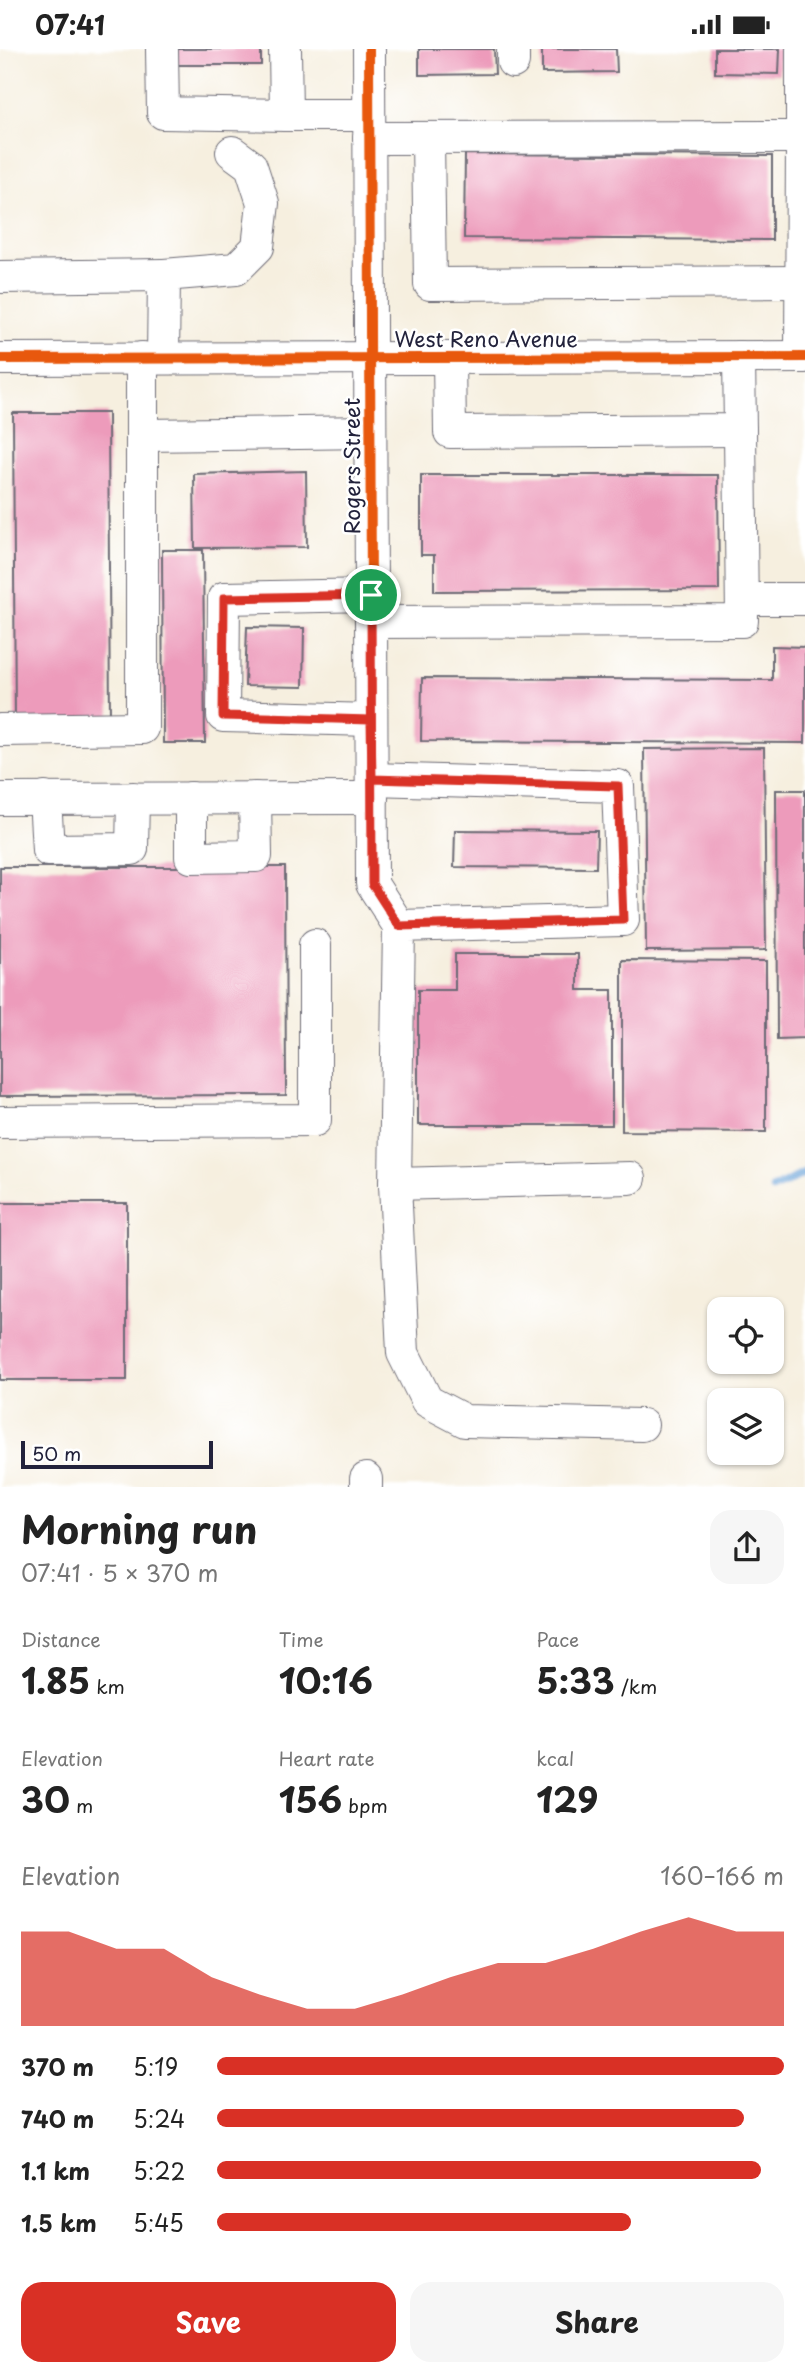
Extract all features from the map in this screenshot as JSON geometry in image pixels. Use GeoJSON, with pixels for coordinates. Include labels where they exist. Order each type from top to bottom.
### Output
{"type":"FeatureCollection","features":[{"type":"Feature","properties":{"kind":"street"},"geometry":{"type":"LineString","coordinates":[[162,49],[163,113],[286,115],[428,138],[802,137]]}},
{"type":"Feature","properties":{"kind":"street"},"geometry":{"type":"LineString","coordinates":[[285,49],[286,115]]}},
{"type":"Feature","properties":{"kind":"street","name":"Rogers Street"},"geometry":{"type":"LineString","coordinates":[[369,49],[372,884],[399,926]]}},
{"type":"Feature","properties":{"kind":"street"},"geometry":{"type":"LineString","coordinates":[[802,49],[803,357]]}},
{"type":"Feature","properties":{"kind":"street"},"geometry":{"type":"LineString","coordinates":[[428,138],[430,284],[803,295]]}},
{"type":"Feature","properties":{"kind":"street"},"geometry":{"type":"LineString","coordinates":[[0,277],[164,275],[236,269],[258,247],[263,203],[251,166],[232,152]]}},
{"type":"Feature","properties":{"kind":"street"},"geometry":{"type":"LineString","coordinates":[[0,730],[142,728],[142,435],[164,275]]}},
{"type":"Feature","properties":{"kind":"street"},"geometry":{"type":"LineString","coordinates":[[371,720],[223,716],[224,598],[371,609],[742,621],[739,357]]}},
{"type":"Feature","properties":{"kind":"street","name":"West Reno Avenue"},"geometry":{"type":"LineString","coordinates":[[0,359],[803,357]]}},
{"type":"Feature","properties":{"kind":"street"},"geometry":{"type":"LineString","coordinates":[[449,358],[450,432],[740,429]]}},
{"type":"Feature","properties":{"kind":"street"},"geometry":{"type":"LineString","coordinates":[[142,435],[370,432]]}},
{"type":"Feature","properties":{"kind":"street"},"geometry":{"type":"LineString","coordinates":[[742,599],[805,599]]}},
{"type":"Feature","properties":{"kind":"street"},"geometry":{"type":"LineString","coordinates":[[0,799],[256,798],[372,788],[618,786],[623,920],[399,926],[395,1184],[403,1353],[427,1401],[465,1421],[642,1425]]}},
{"type":"Feature","properties":{"kind":"street"},"geometry":{"type":"LineString","coordinates":[[45,798],[48,850],[132,849],[133,798]]}},
{"type":"Feature","properties":{"kind":"street"},"geometry":{"type":"LineString","coordinates":[[191,798],[191,857],[257,856],[256,798]]}},
{"type":"Feature","properties":{"kind":"street"},"geometry":{"type":"LineString","coordinates":[[0,1122],[315,1120],[315,945]]}},
{"type":"Feature","properties":{"kind":"street"},"geometry":{"type":"LineString","coordinates":[[395,1184],[630,1178]]}},
{"type":"Feature","properties":{"kind":"building"},"geometry":{"type":"Polygon","coordinates":[[[176,49],[261,49],[261,65],[176,65],[176,49]]]}},
{"type":"Feature","properties":{"kind":"building"},"geometry":{"type":"Polygon","coordinates":[[[419,49],[494,49],[495,74],[419,75],[419,49]]]}},
{"type":"Feature","properties":{"kind":"building"},"geometry":{"type":"Polygon","coordinates":[[[542,49],[616,49],[617,72],[542,73],[542,49]]]}},
{"type":"Feature","properties":{"kind":"building"},"geometry":{"type":"Polygon","coordinates":[[[715,49],[780,49],[779,74],[715,73],[715,49]]]}},
{"type":"Feature","properties":{"kind":"building"},"geometry":{"type":"Polygon","coordinates":[[[465,154],[772,156],[772,240],[464,238],[465,154]]]}},
{"type":"Feature","properties":{"kind":"building"},"geometry":{"type":"Polygon","coordinates":[[[13,413],[108,413],[110,723],[15,724],[13,413]]]}},
{"type":"Feature","properties":{"kind":"building"},"geometry":{"type":"Polygon","coordinates":[[[306,471],[307,547],[195,548],[194,474],[306,471]]]}},
{"type":"Feature","properties":{"kind":"building"},"geometry":{"type":"Polygon","coordinates":[[[421,475],[718,475],[719,590],[434,591],[434,555],[421,555],[421,475]]]}},
{"type":"Feature","properties":{"kind":"building"},"geometry":{"type":"Polygon","coordinates":[[[162,550],[203,550],[205,743],[163,743],[162,550]]]}},
{"type":"Feature","properties":{"kind":"building"},"geometry":{"type":"Polygon","coordinates":[[[247,627],[304,628],[303,687],[245,686],[247,627]]]}},
{"type":"Feature","properties":{"kind":"building"},"geometry":{"type":"Polygon","coordinates":[[[772,646],[805,647],[805,743],[421,741],[422,678],[772,680],[772,646]]]}},
{"type":"Feature","properties":{"kind":"building"},"geometry":{"type":"Polygon","coordinates":[[[764,748],[766,950],[646,951],[644,749],[764,748]]]}},
{"type":"Feature","properties":{"kind":"building"},"geometry":{"type":"Polygon","coordinates":[[[776,790],[805,790],[805,1038],[777,1039],[776,790]]]}},
{"type":"Feature","properties":{"kind":"building"},"geometry":{"type":"Polygon","coordinates":[[[455,830],[597,831],[596,868],[454,867],[455,830]]]}},
{"type":"Feature","properties":{"kind":"building"},"geometry":{"type":"Polygon","coordinates":[[[0,867],[285,867],[286,1095],[0,1096],[0,867]]]}},
{"type":"Feature","properties":{"kind":"building"},"geometry":{"type":"Polygon","coordinates":[[[455,954],[578,954],[578,990],[612,990],[612,1125],[418,1125],[418,990],[455,990],[455,954]]]}},
{"type":"Feature","properties":{"kind":"building"},"geometry":{"type":"Polygon","coordinates":[[[622,960],[766,961],[766,1132],[622,1131],[622,960]]]}},
{"type":"Feature","properties":{"kind":"building"},"geometry":{"type":"Polygon","coordinates":[[[0,1203],[127,1203],[127,1380],[0,1380],[0,1203]]]}},
{"type":"Feature","properties":{"kind":"waterway"},"geometry":{"type":"LineString","coordinates":[[773,1189],[805,1173]]}},
{"type":"Feature","properties":{"kind":"cycle path"},"geometry":{"type":"LineString","coordinates":[[369,49],[372,884]]}},
{"type":"Feature","properties":{"kind":"cycle path"},"geometry":{"type":"LineString","coordinates":[[0,359],[805,357]]}},
{"type":"Feature","properties":{"kind":"route"},"geometry":{"type":"LineString","coordinates":[[371,595],[224,598],[223,716],[371,720],[372,779],[618,786],[623,920],[399,926],[372,884],[371,720],[371,595]]}}]}
